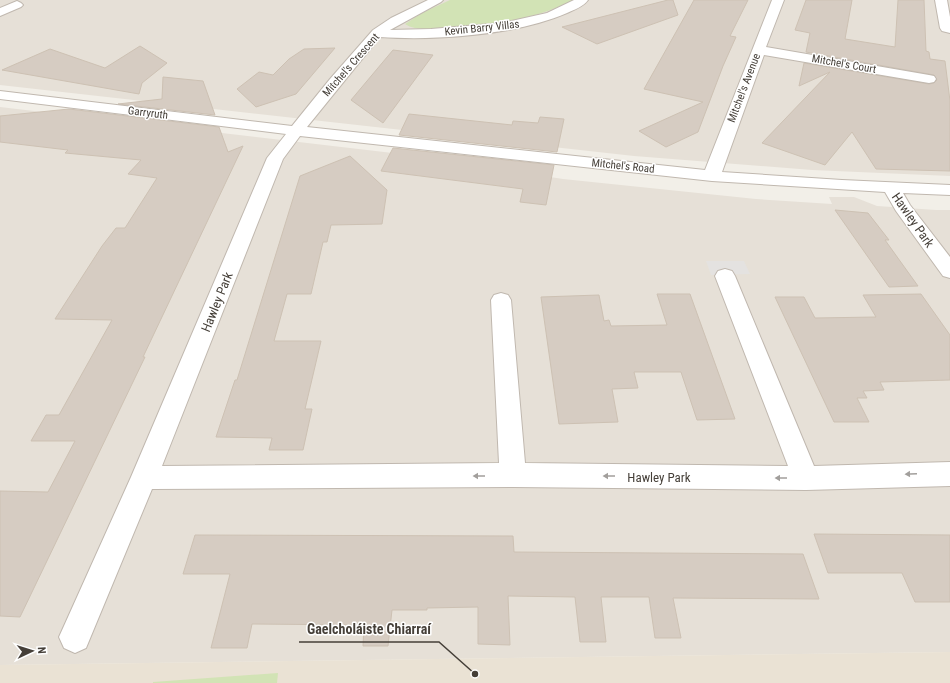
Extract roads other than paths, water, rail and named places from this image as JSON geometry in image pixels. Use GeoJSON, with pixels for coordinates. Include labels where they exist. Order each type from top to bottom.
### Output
{"type":"FeatureCollection","features":[{"type":"Feature","properties":{"kind":"street","name":"Mitchel's Crescent"},"geometry":{"type":"LineString","coordinates":[[297,131],[335,82],[377,33],[395,21],[437,0]]}},
{"type":"Feature","properties":{"kind":"street","name":"Kevin Barry Villas"},"geometry":{"type":"LineString","coordinates":[[377,33],[395,35],[426,34],[469,31],[523,24],[554,14],[582,0]]}},
{"type":"Feature","properties":{"kind":"street","name":"Mitchel's Avenue"},"geometry":{"type":"LineString","coordinates":[[712,176],[778,0]]}},
{"type":"Feature","properties":{"kind":"street"},"geometry":{"type":"LineString","coordinates":[[941,0],[946,28],[950,29]]}},
{"type":"Feature","properties":{"kind":"street"},"geometry":{"type":"LineString","coordinates":[[0,12],[17,6]]}},
{"type":"Feature","properties":{"kind":"street","name":"Mitchel's Court"},"geometry":{"type":"LineString","coordinates":[[759,50],[929,79]]}},
{"type":"Feature","properties":{"kind":"street","name":"Garryruth"},"geometry":{"type":"LineString","coordinates":[[0,95],[297,131]]}},
{"type":"Feature","properties":{"kind":"street","name":"Mitchel's Road"},"geometry":{"type":"LineString","coordinates":[[297,131],[712,176],[890,188],[950,190]]}},
{"type":"Feature","properties":{"kind":"street","name":"Hawley Park"},"geometry":{"type":"LineString","coordinates":[[74,636],[144,477],[276,158],[297,131]]}},
{"type":"Feature","properties":{"kind":"street","name":"Hawley Park"},"geometry":{"type":"LineString","coordinates":[[890,188],[902,207],[950,271]]}},
{"type":"Feature","properties":{"kind":"street"},"geometry":{"type":"LineString","coordinates":[[725,276],[806,478]]}},
{"type":"Feature","properties":{"kind":"street"},"geometry":{"type":"LineString","coordinates":[[501,300],[513,476]]}},
{"type":"Feature","properties":{"kind":"street","name":"Hawley Park"},"geometry":{"type":"LineString","coordinates":[[144,477],[513,476],[806,478],[950,474]]}},
{"type":"Feature","properties":{"kind":"place","name":"Gaelcholáiste Chiarraí"},"geometry":{"type":"Point","coordinates":[475,674]}}]}
